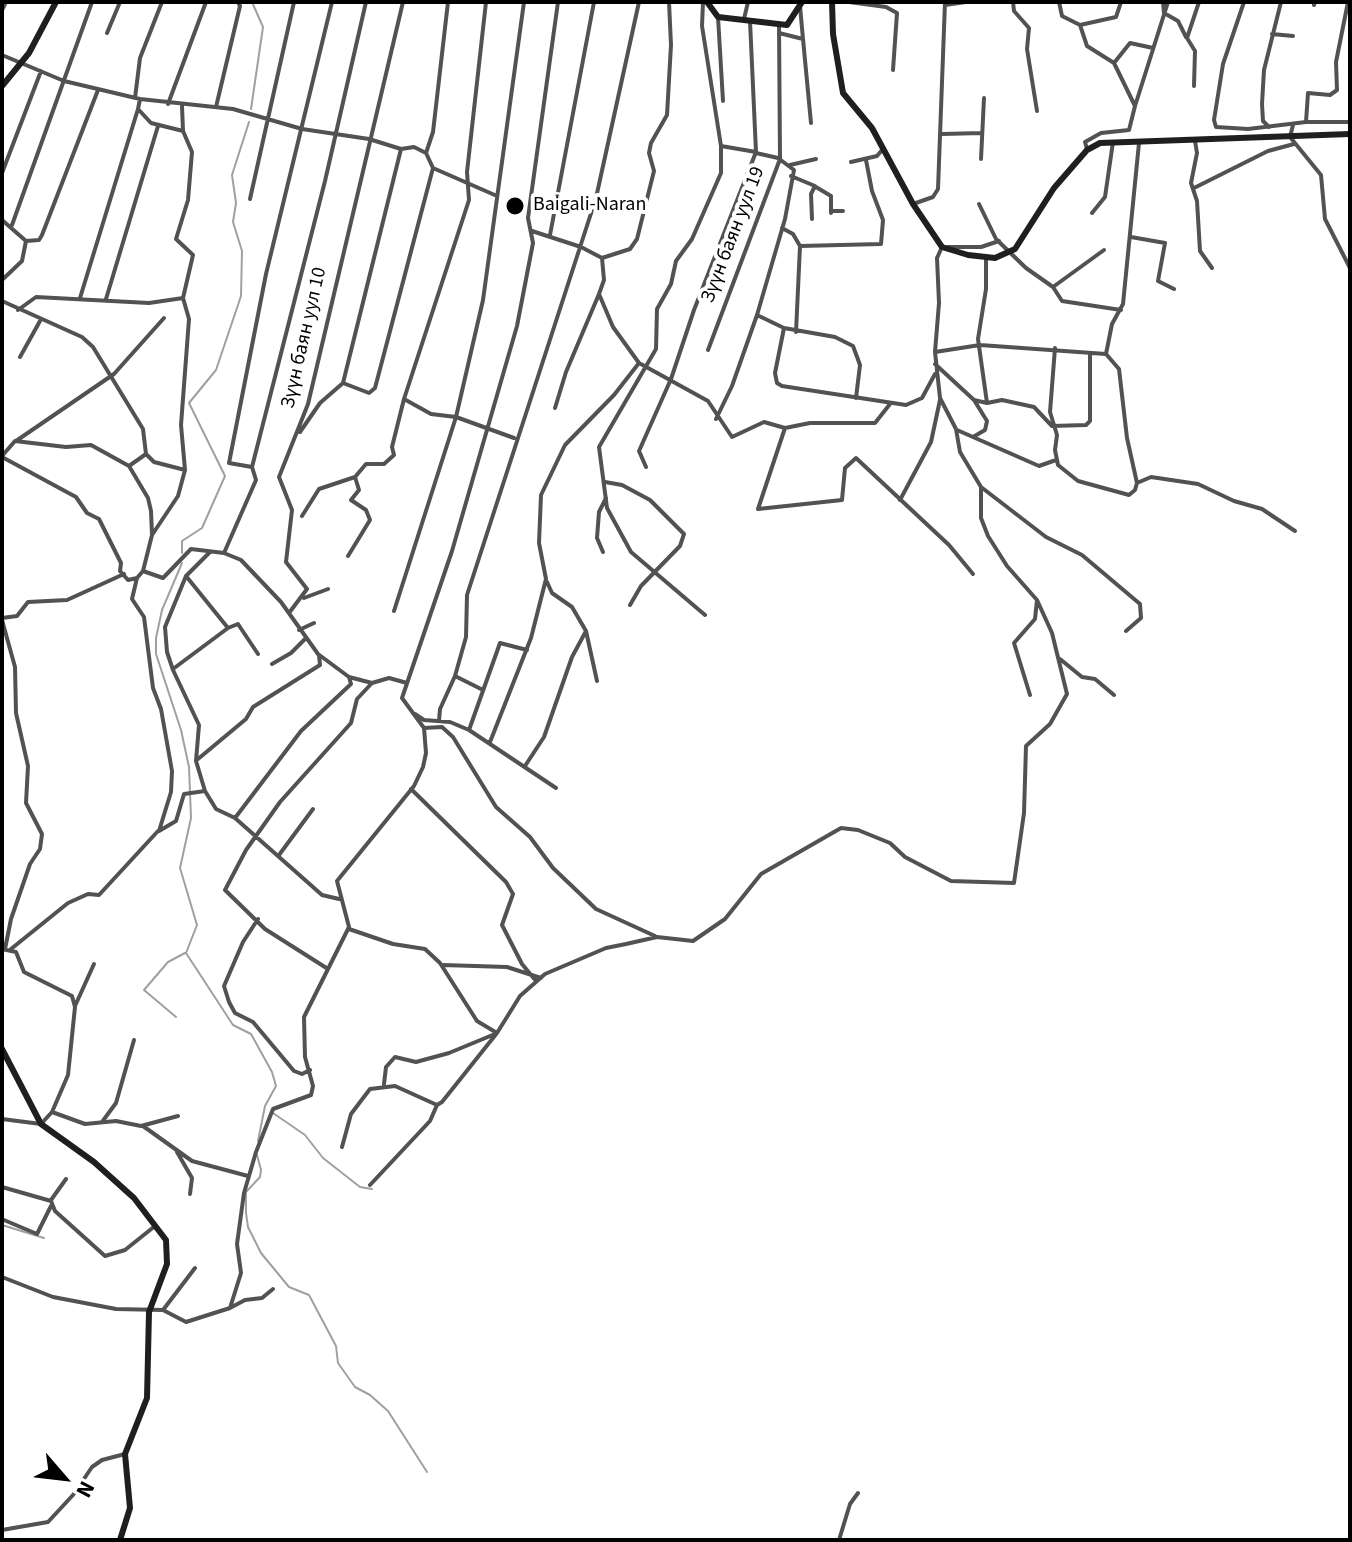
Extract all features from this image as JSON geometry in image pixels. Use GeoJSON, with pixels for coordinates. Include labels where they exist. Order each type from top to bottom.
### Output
{"type":"FeatureCollection","features":[{"type":"Feature","properties":{"kind":"street"},"geometry":{"type":"LineString","coordinates":[[2,10],[6,2]]}},
{"type":"Feature","properties":{"kind":"street"},"geometry":{"type":"LineString","coordinates":[[2,86],[21,64],[56,2]]}},
{"type":"Feature","properties":{"kind":"street"},"geometry":{"type":"LineString","coordinates":[[12,225],[92,2]]}},
{"type":"Feature","properties":{"kind":"street"},"geometry":{"type":"LineString","coordinates":[[107,33],[120,2]]}},
{"type":"Feature","properties":{"kind":"street"},"geometry":{"type":"LineString","coordinates":[[80,298],[138,109],[140,58],[162,2]]}},
{"type":"Feature","properties":{"kind":"street"},"geometry":{"type":"LineString","coordinates":[[168,104],[206,2]]}},
{"type":"Feature","properties":{"kind":"street"},"geometry":{"type":"LineString","coordinates":[[216,107],[240,6],[238,2]]}},
{"type":"Feature","properties":{"kind":"street"},"geometry":{"type":"LineString","coordinates":[[250,199],[294,2]]}},
{"type":"Feature","properties":{"kind":"street"},"geometry":{"type":"LineString","coordinates":[[252,467],[229,463],[266,274],[332,2]]}},
{"type":"Feature","properties":{"kind":"street"},"geometry":{"type":"LineString","coordinates":[[224,553],[256,480],[252,467],[366,2]]}},
{"type":"Feature","properties":{"kind":"street","name":"Зүүн баян уул 10"},"geometry":{"type":"LineString","coordinates":[[302,599],[307,589],[286,562],[292,510],[279,477],[308,404],[403,2]]}},
{"type":"Feature","properties":{"kind":"street"},"geometry":{"type":"LineString","coordinates":[[426,153],[435,117],[448,2]]}},
{"type":"Feature","properties":{"kind":"street"},"geometry":{"type":"LineString","coordinates":[[302,516],[319,489],[355,477],[366,464],[384,464],[394,455],[392,447],[404,399],[469,200],[466,185],[486,2]]}},
{"type":"Feature","properties":{"kind":"street"},"geometry":{"type":"LineString","coordinates":[[394,611],[456,417],[483,300],[524,2]]}},
{"type":"Feature","properties":{"kind":"street"},"geometry":{"type":"LineString","coordinates":[[497,1033],[477,1021],[440,963],[425,949],[358,934],[349,927],[339,899],[337,881],[344,868],[411,789],[426,753],[424,728],[402,698],[489,430],[526,286],[532,231],[528,218],[558,2]]}},
{"type":"Feature","properties":{"kind":"street"},"geometry":{"type":"LineString","coordinates":[[549,236],[594,2]]}},
{"type":"Feature","properties":{"kind":"street"},"geometry":{"type":"LineString","coordinates":[[439,721],[440,709],[455,676],[466,637],[467,595],[515,439],[596,198],[639,2]]}},
{"type":"Feature","properties":{"kind":"street"},"geometry":{"type":"LineString","coordinates":[[532,231],[581,247],[602,258],[630,249],[637,239],[654,171],[649,153],[651,143],[667,115],[671,45],[669,2]]}},
{"type":"Feature","properties":{"kind":"street"},"geometry":{"type":"LineString","coordinates":[[706,2],[718,17],[723,101]]}},
{"type":"Feature","properties":{"kind":"street"},"geometry":{"type":"LineString","coordinates":[[705,615],[631,552],[607,508],[599,447],[647,368],[658,335],[657,309],[671,284],[676,261],[692,239],[719,183],[721,146],[702,26],[706,2]]}},
{"type":"Feature","properties":{"kind":"street"},"geometry":{"type":"LineString","coordinates":[[646,467],[639,451],[671,379],[694,310],[756,152],[752,28],[746,19],[748,2]]}},
{"type":"Feature","properties":{"kind":"street"},"geometry":{"type":"LineString","coordinates":[[832,2],[833,34],[843,93],[884,148],[913,204],[944,248],[986,259],[1010,253],[1054,188],[1087,150],[1113,142],[1350,134]]}},
{"type":"Feature","properties":{"kind":"street"},"geometry":{"type":"LineString","coordinates":[[849,2],[886,5],[897,13],[893,70]]}},
{"type":"Feature","properties":{"kind":"street"},"geometry":{"type":"LineString","coordinates":[[913,204],[933,197],[938,189],[945,4],[966,2]]}},
{"type":"Feature","properties":{"kind":"street"},"geometry":{"type":"LineString","coordinates":[[1013,2],[1014,11],[1029,28],[1027,49],[1037,111]]}},
{"type":"Feature","properties":{"kind":"street"},"geometry":{"type":"LineString","coordinates":[[1059,2],[1062,16],[1080,25],[1116,17],[1121,2]]}},
{"type":"Feature","properties":{"kind":"street"},"geometry":{"type":"LineString","coordinates":[[1087,150],[1085,142],[1101,133],[1129,130],[1165,2]]}},
{"type":"Feature","properties":{"kind":"street"},"geometry":{"type":"LineString","coordinates":[[1187,38],[1199,2]]}},
{"type":"Feature","properties":{"kind":"street"},"geometry":{"type":"LineString","coordinates":[[1244,2],[1223,64],[1213,125],[1248,129],[1306,122],[1350,122]]}},
{"type":"Feature","properties":{"kind":"street"},"geometry":{"type":"LineString","coordinates":[[1269,127],[1263,121],[1264,70],[1281,2]]}},
{"type":"Feature","properties":{"kind":"street"},"geometry":{"type":"LineString","coordinates":[[1306,122],[1308,93],[1330,95],[1337,90],[1336,62],[1348,2]]}},
{"type":"Feature","properties":{"kind":"street"},"geometry":{"type":"LineString","coordinates":[[718,17],[791,23],[801,4]]}},
{"type":"Feature","properties":{"kind":"street"},"geometry":{"type":"LineString","coordinates":[[801,4],[811,123]]}},
{"type":"Feature","properties":{"kind":"street"},"geometry":{"type":"LineString","coordinates":[[1164,13],[1178,21],[1195,51],[1194,86]]}},
{"type":"Feature","properties":{"kind":"street","name":"Зүүн баян уул 19"},"geometry":{"type":"LineString","coordinates":[[708,350],[780,159],[779,24]]}},
{"type":"Feature","properties":{"kind":"street"},"geometry":{"type":"LineString","coordinates":[[1080,25],[1087,46],[1114,63]]}},
{"type":"Feature","properties":{"kind":"street"},"geometry":{"type":"LineString","coordinates":[[779,33],[803,39]]}},
{"type":"Feature","properties":{"kind":"street"},"geometry":{"type":"LineString","coordinates":[[1272,34],[1293,36]]}},
{"type":"Feature","properties":{"kind":"street"},"geometry":{"type":"LineString","coordinates":[[1135,106],[1130,89],[1115,72],[1114,63],[1130,43],[1153,48]]}},
{"type":"Feature","properties":{"kind":"street"},"geometry":{"type":"LineString","coordinates":[[2,55],[64,81],[138,99],[182,106],[216,107],[302,129],[369,139],[401,149],[414,147],[426,153],[433,168],[497,196]]}},
{"type":"Feature","properties":{"kind":"street"},"geometry":{"type":"LineString","coordinates":[[2,173],[41,71]]}},
{"type":"Feature","properties":{"kind":"street"},"geometry":{"type":"LineString","coordinates":[[26,241],[39,240],[42,235],[98,90]]}},
{"type":"Feature","properties":{"kind":"street"},"geometry":{"type":"LineString","coordinates":[[981,159],[984,98]]}},
{"type":"Feature","properties":{"kind":"street"},"geometry":{"type":"LineString","coordinates":[[159,831],[171,792],[172,771],[161,709],[153,688],[144,617],[132,599],[152,535],[178,496],[185,470],[181,425],[189,319],[183,298],[193,255],[176,239],[188,200],[192,152],[183,131],[182,106]]}},
{"type":"Feature","properties":{"kind":"street"},"geometry":{"type":"LineString","coordinates":[[138,109],[158,126],[183,131]]}},
{"type":"Feature","properties":{"kind":"street"},"geometry":{"type":"LineString","coordinates":[[1293,125],[1290,137],[1321,175],[1325,219],[1350,268]]}},
{"type":"Feature","properties":{"kind":"street"},"geometry":{"type":"LineString","coordinates":[[106,299],[158,126]]}},
{"type":"Feature","properties":{"kind":"street"},"geometry":{"type":"LineString","coordinates":[[942,134],[982,133]]}},
{"type":"Feature","properties":{"kind":"street"},"geometry":{"type":"LineString","coordinates":[[1106,354],[1112,324],[1121,310],[1140,141]]}},
{"type":"Feature","properties":{"kind":"street"},"geometry":{"type":"LineString","coordinates":[[1195,141],[1194,188],[1200,251],[1212,268]]}},
{"type":"Feature","properties":{"kind":"street"},"geometry":{"type":"LineString","coordinates":[[1092,213],[1105,197],[1113,142]]}},
{"type":"Feature","properties":{"kind":"street"},"geometry":{"type":"LineString","coordinates":[[1194,188],[1268,151],[1295,144]]}},
{"type":"Feature","properties":{"kind":"street"},"geometry":{"type":"LineString","coordinates":[[716,419],[732,386],[757,315],[782,228],[794,170],[780,159],[721,146]]}},
{"type":"Feature","properties":{"kind":"street"},"geometry":{"type":"LineString","coordinates":[[851,162],[866,160],[884,148]]}},
{"type":"Feature","properties":{"kind":"street"},"geometry":{"type":"LineString","coordinates":[[291,442],[314,411],[343,383],[401,149]]}},
{"type":"Feature","properties":{"kind":"street"},"geometry":{"type":"LineString","coordinates":[[790,165],[816,159]]}},
{"type":"Feature","properties":{"kind":"street"},"geometry":{"type":"LineString","coordinates":[[800,246],[881,244],[883,220],[872,191],[866,160]]}},
{"type":"Feature","properties":{"kind":"street"},"geometry":{"type":"LineString","coordinates":[[343,383],[369,393],[375,388],[433,168]]}},
{"type":"Feature","properties":{"kind":"street"},"geometry":{"type":"LineString","coordinates":[[791,176],[831,196],[832,212],[843,211]]}},
{"type":"Feature","properties":{"kind":"street"},"geometry":{"type":"LineString","coordinates":[[812,219],[814,186]]}},
{"type":"Feature","properties":{"kind":"street"},"geometry":{"type":"LineString","coordinates":[[979,204],[999,241],[1053,287],[1062,301],[1121,310]]}},
{"type":"Feature","properties":{"kind":"street"},"geometry":{"type":"LineString","coordinates":[[2,220],[12,225],[26,241]]}},
{"type":"Feature","properties":{"kind":"street"},"geometry":{"type":"LineString","coordinates":[[782,228],[793,234],[800,246],[796,332]]}},
{"type":"Feature","properties":{"kind":"street"},"geometry":{"type":"LineString","coordinates":[[1131,237],[1165,243],[1158,281],[1174,289]]}},
{"type":"Feature","properties":{"kind":"street"},"geometry":{"type":"LineString","coordinates":[[2,280],[22,261],[26,241]]}},
{"type":"Feature","properties":{"kind":"street"},"geometry":{"type":"LineString","coordinates":[[944,248],[981,247],[999,241]]}},
{"type":"Feature","properties":{"kind":"street"},"geometry":{"type":"LineString","coordinates":[[944,248],[937,258],[939,303],[935,364],[940,398],[956,429],[960,452],[981,487],[1046,537],[1082,555],[1140,604],[1141,618],[1126,631]]}},
{"type":"Feature","properties":{"kind":"street"},"geometry":{"type":"LineString","coordinates":[[1053,287],[1104,250]]}},
{"type":"Feature","properties":{"kind":"street"},"geometry":{"type":"LineString","coordinates":[[555,408],[566,372],[604,280],[602,258]]}},
{"type":"Feature","properties":{"kind":"street"},"geometry":{"type":"LineString","coordinates":[[986,259],[980,345],[987,403]]}},
{"type":"Feature","properties":{"kind":"street"},"geometry":{"type":"LineString","coordinates":[[599,294],[613,327],[639,363],[708,401],[716,419],[732,437],[758,423],[785,428],[810,423],[875,423],[890,404]]}},
{"type":"Feature","properties":{"kind":"street"},"geometry":{"type":"LineString","coordinates":[[18,310],[36,297],[149,303],[183,298]]}},
{"type":"Feature","properties":{"kind":"street"},"geometry":{"type":"LineString","coordinates":[[2,301],[40,321],[82,337],[93,347],[143,429],[146,454],[154,462],[185,470]]}},
{"type":"Feature","properties":{"kind":"street"},"geometry":{"type":"LineString","coordinates":[[757,315],[796,332],[835,337],[853,346],[860,365],[856,398]]}},
{"type":"Feature","properties":{"kind":"street"},"geometry":{"type":"LineString","coordinates":[[137,578],[128,580],[124,574],[99,519],[87,513],[67,491],[2,456],[15,441],[109,377],[164,318]]}},
{"type":"Feature","properties":{"kind":"street"},"geometry":{"type":"LineString","coordinates":[[20,357],[40,321]]}},
{"type":"Feature","properties":{"kind":"street"},"geometry":{"type":"LineString","coordinates":[[784,328],[775,373],[777,383],[890,404],[919,401],[936,371]]}},
{"type":"Feature","properties":{"kind":"street"},"geometry":{"type":"LineString","coordinates":[[935,352],[980,345],[1106,354],[1119,369],[1127,438],[1137,483],[1135,490],[1129,495],[1089,484],[1067,473],[1056,460],[1057,435],[1034,407],[1002,400],[987,403],[974,400]]}},
{"type":"Feature","properties":{"kind":"street"},"geometry":{"type":"LineString","coordinates":[[1052,426],[1050,412],[1055,348]]}},
{"type":"Feature","properties":{"kind":"street"},"geometry":{"type":"LineString","coordinates":[[1052,426],[1086,425],[1090,421],[1090,353]]}},
{"type":"Feature","properties":{"kind":"street"},"geometry":{"type":"LineString","coordinates":[[597,681],[586,631],[572,607],[552,593],[546,579],[539,543],[541,495],[565,445],[614,395],[639,363]]}},
{"type":"Feature","properties":{"kind":"street"},"geometry":{"type":"LineString","coordinates":[[935,364],[974,400],[987,421],[985,430],[973,437]]}},
{"type":"Feature","properties":{"kind":"street"},"geometry":{"type":"LineString","coordinates":[[900,500],[931,442],[940,398]]}},
{"type":"Feature","properties":{"kind":"street"},"geometry":{"type":"LineString","coordinates":[[404,399],[431,414],[456,417],[515,439]]}},
{"type":"Feature","properties":{"kind":"street"},"geometry":{"type":"LineString","coordinates":[[308,404],[314,411]]}},
{"type":"Feature","properties":{"kind":"street"},"geometry":{"type":"LineString","coordinates":[[785,428],[758,509],[842,500],[845,468],[856,458],[949,545],[973,574]]}},
{"type":"Feature","properties":{"kind":"street"},"geometry":{"type":"LineString","coordinates":[[956,429],[1039,466],[1056,460]]}},
{"type":"Feature","properties":{"kind":"street"},"geometry":{"type":"LineString","coordinates":[[15,441],[66,447],[91,445],[129,466],[148,498],[152,535]]}},
{"type":"Feature","properties":{"kind":"street"},"geometry":{"type":"LineString","coordinates":[[129,466],[146,454]]}},
{"type":"Feature","properties":{"kind":"street"},"geometry":{"type":"LineString","coordinates":[[348,556],[370,520],[366,510],[351,500],[359,490],[355,477]]}},
{"type":"Feature","properties":{"kind":"street"},"geometry":{"type":"LineString","coordinates":[[1137,483],[1151,477],[1198,484],[1234,501],[1262,509],[1295,531]]}},
{"type":"Feature","properties":{"kind":"street"},"geometry":{"type":"LineString","coordinates":[[605,482],[622,485],[650,500],[684,534],[680,546],[641,586],[630,605]]}},
{"type":"Feature","properties":{"kind":"street"},"geometry":{"type":"LineString","coordinates":[[424,728],[442,727],[453,737],[496,807],[530,837],[553,868],[596,909],[657,937],[693,941],[725,919],[761,874],[847,827],[896,846],[905,857],[951,881],[1014,883],[1024,813],[1026,746],[1050,724],[1067,694],[1037,600],[1007,566],[988,536],[981,518],[981,487]]}},
{"type":"Feature","properties":{"kind":"street"},"geometry":{"type":"LineString","coordinates":[[603,552],[597,538],[599,512],[607,496]]}},
{"type":"Feature","properties":{"kind":"street"},"geometry":{"type":"LineString","coordinates":[[143,571],[163,578],[191,549],[224,553],[241,560],[289,613],[318,654],[349,677],[372,683]]}},
{"type":"Feature","properties":{"kind":"street"},"geometry":{"type":"LineString","coordinates":[[210,552],[186,576],[165,627],[167,652],[173,670],[199,725],[196,761],[205,791],[216,809],[235,818],[256,835],[322,895],[339,899]]}},
{"type":"Feature","properties":{"kind":"street"},"geometry":{"type":"LineString","coordinates":[[6,949],[11,919],[30,864],[40,849],[42,834],[26,803],[28,766],[16,713],[15,667],[2,619],[17,616],[28,602],[67,600],[124,574]]}},
{"type":"Feature","properties":{"kind":"street"},"geometry":{"type":"LineString","coordinates":[[186,576],[228,628]]}},
{"type":"Feature","properties":{"kind":"street"},"geometry":{"type":"LineString","coordinates":[[490,742],[527,650],[546,579]]}},
{"type":"Feature","properties":{"kind":"street"},"geometry":{"type":"LineString","coordinates":[[289,613],[302,599],[328,589]]}},
{"type":"Feature","properties":{"kind":"street"},"geometry":{"type":"LineString","coordinates":[[1030,695],[1014,643],[1035,619],[1037,600]]}},
{"type":"Feature","properties":{"kind":"street"},"geometry":{"type":"LineString","coordinates":[[299,630],[314,623]]}},
{"type":"Feature","properties":{"kind":"street"},"geometry":{"type":"LineString","coordinates":[[173,670],[228,628],[238,624],[258,654]]}},
{"type":"Feature","properties":{"kind":"street"},"geometry":{"type":"LineString","coordinates":[[525,766],[544,737],[572,657],[586,631]]}},
{"type":"Feature","properties":{"kind":"street"},"geometry":{"type":"LineString","coordinates":[[272,664],[291,653],[306,638]]}},
{"type":"Feature","properties":{"kind":"street"},"geometry":{"type":"LineString","coordinates":[[469,730],[481,689],[500,643],[527,650]]}},
{"type":"Feature","properties":{"kind":"street"},"geometry":{"type":"LineString","coordinates":[[196,761],[246,719],[253,707],[320,665],[318,654]]}},
{"type":"Feature","properties":{"kind":"street"},"geometry":{"type":"LineString","coordinates":[[1058,658],[1082,677],[1095,679],[1114,695]]}},
{"type":"Feature","properties":{"kind":"street"},"geometry":{"type":"LineString","coordinates":[[455,676],[481,689]]}},
{"type":"Feature","properties":{"kind":"street"},"geometry":{"type":"LineString","coordinates":[[235,818],[301,731],[351,684],[349,677]]}},
{"type":"Feature","properties":{"kind":"street"},"geometry":{"type":"LineString","coordinates":[[328,969],[265,929],[225,890],[256,835],[280,802],[351,723],[357,699],[372,683],[389,678],[408,683]]}},
{"type":"Feature","properties":{"kind":"street"},"geometry":{"type":"LineString","coordinates":[[413,713],[424,720],[469,730],[556,788]]}},
{"type":"Feature","properties":{"kind":"street"},"geometry":{"type":"LineString","coordinates":[[411,789],[506,882],[513,894],[502,925],[529,973]]}},
{"type":"Feature","properties":{"kind":"street"},"geometry":{"type":"LineString","coordinates":[[6,949],[68,903],[88,894],[99,895],[159,831],[176,821],[187,792],[205,791]]}},
{"type":"Feature","properties":{"kind":"street"},"geometry":{"type":"LineString","coordinates":[[279,855],[313,809]]}},
{"type":"Feature","properties":{"kind":"street"},"geometry":{"type":"LineString","coordinates":[[258,919],[224,986],[229,1002],[235,1013],[253,1022],[294,1071],[302,1074],[310,1070]]}},
{"type":"Feature","properties":{"kind":"street"},"geometry":{"type":"LineString","coordinates":[[230,1308],[241,1273],[237,1244],[249,1177],[273,1109],[311,1095],[310,1070],[305,1057],[304,1017],[349,927]]}},
{"type":"Feature","properties":{"kind":"street"},"geometry":{"type":"LineString","coordinates":[[370,1185],[430,1121],[437,1105],[497,1033],[520,996],[538,980],[606,948],[657,937]]}},
{"type":"Feature","properties":{"kind":"street"},"geometry":{"type":"LineString","coordinates":[[6,949],[16,952],[24,972],[72,996],[75,1006]]}},
{"type":"Feature","properties":{"kind":"street"},"geometry":{"type":"LineString","coordinates":[[41,1124],[52,1112],[68,1075],[75,1006],[94,964]]}},
{"type":"Feature","properties":{"kind":"street"},"geometry":{"type":"LineString","coordinates":[[443,965],[507,967],[529,973],[538,980]]}},
{"type":"Feature","properties":{"kind":"street"},"geometry":{"type":"LineString","coordinates":[[384,1084],[386,1067],[395,1057],[416,1062],[449,1053],[497,1033]]}},
{"type":"Feature","properties":{"kind":"street"},"geometry":{"type":"LineString","coordinates":[[102,1122],[116,1103],[134,1040]]}},
{"type":"Feature","properties":{"kind":"street"},"geometry":{"type":"LineString","coordinates":[[2,1049],[41,1124],[94,1162],[156,1224],[168,1251],[149,1312],[147,1398],[125,1454],[130,1508],[120,1540]]}},
{"type":"Feature","properties":{"kind":"street"},"geometry":{"type":"LineString","coordinates":[[342,1147],[358,1102],[370,1089],[384,1084],[437,1105]]}},
{"type":"Feature","properties":{"kind":"street"},"geometry":{"type":"LineString","coordinates":[[52,1112],[85,1124],[102,1122],[141,1126],[178,1116]]}},
{"type":"Feature","properties":{"kind":"street"},"geometry":{"type":"LineString","coordinates":[[2,1119],[41,1124]]}},
{"type":"Feature","properties":{"kind":"street"},"geometry":{"type":"LineString","coordinates":[[141,1126],[205,1167],[249,1177]]}},
{"type":"Feature","properties":{"kind":"street"},"geometry":{"type":"LineString","coordinates":[[170,1144],[189,1170],[190,1194]]}},
{"type":"Feature","properties":{"kind":"street"},"geometry":{"type":"LineString","coordinates":[[4,1220],[37,1234],[66,1179]]}},
{"type":"Feature","properties":{"kind":"street"},"geometry":{"type":"LineString","coordinates":[[2,1187],[51,1203],[105,1256],[125,1250],[156,1224]]}},
{"type":"Feature","properties":{"kind":"street"},"geometry":{"type":"LineString","coordinates":[[163,1310],[195,1268]]}},
{"type":"Feature","properties":{"kind":"street"},"geometry":{"type":"LineString","coordinates":[[2,1277],[53,1297],[94,1306],[149,1312],[163,1310],[194,1321],[245,1300],[262,1298],[273,1289]]}},
{"type":"Feature","properties":{"kind":"street"},"geometry":{"type":"LineString","coordinates":[[2,1530],[48,1522],[73,1495],[92,1467],[102,1460],[125,1454]]}},
{"type":"Feature","properties":{"kind":"street"},"geometry":{"type":"LineString","coordinates":[[839,1540],[850,1504],[858,1493]]}},
{"type":"Feature","properties":{"kind":"waterway"},"geometry":{"type":"LineString","coordinates":[[251,109],[263,27],[252,2]]}},
{"type":"Feature","properties":{"kind":"waterway"},"geometry":{"type":"LineString","coordinates":[[182,553],[182,541],[202,528],[225,476],[189,403],[216,370],[241,296],[242,251],[233,222],[236,203],[232,175],[249,122]]}},
{"type":"Feature","properties":{"kind":"waterway"},"geometry":{"type":"LineString","coordinates":[[182,563],[162,610],[156,654],[181,730],[189,767],[191,818],[180,868],[197,925],[186,953],[233,1025],[251,1034],[272,1072],[276,1086],[265,1106],[258,1141]]}},
{"type":"Feature","properties":{"kind":"waterway"},"geometry":{"type":"LineString","coordinates":[[176,1017],[144,990],[168,962],[185,953]]}},
{"type":"Feature","properties":{"kind":"waterway"},"geometry":{"type":"LineString","coordinates":[[273,1113],[305,1135],[323,1158],[360,1187],[372,1189]]}},
{"type":"Feature","properties":{"kind":"waterway"},"geometry":{"type":"LineString","coordinates":[[257,1155],[260,1177],[246,1192],[246,1213],[248,1227],[261,1253],[289,1287],[309,1295],[336,1346],[338,1363],[355,1387],[388,1411],[427,1472]]}},
{"type":"Feature","properties":{"kind":"waterway"},"geometry":{"type":"LineString","coordinates":[[2,1225],[44,1238]]}},
{"type":"Feature","properties":{"kind":"place","name":"Baigali-Naran"},"geometry":{"type":"Point","coordinates":[515,206]}}]}
